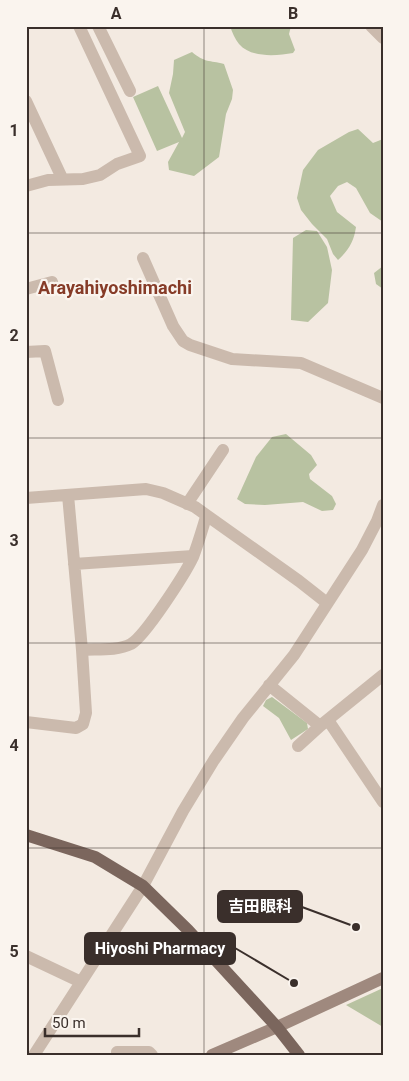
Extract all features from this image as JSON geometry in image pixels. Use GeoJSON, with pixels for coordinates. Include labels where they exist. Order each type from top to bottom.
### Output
{"type":"FeatureCollection","features":[{"type":"Feature","properties":{"kind":"main road"},"geometry":{"type":"LineString","coordinates":[[26,835],[95,856],[143,886],[188,930],[277,1027],[299,1055]]}},
{"type":"Feature","properties":{"kind":"street"},"geometry":{"type":"LineString","coordinates":[[26,186],[48,180],[62,178],[83,179],[100,175],[117,164],[140,156],[79,26]]}},
{"type":"Feature","properties":{"kind":"street"},"geometry":{"type":"LineString","coordinates":[[98,26],[130,91]]}},
{"type":"Feature","properties":{"kind":"street"},"geometry":{"type":"LineString","coordinates":[[371,26],[383,38]]}},
{"type":"Feature","properties":{"kind":"street"},"geometry":{"type":"LineString","coordinates":[[26,101],[62,178]]}},
{"type":"Feature","properties":{"kind":"street"},"geometry":{"type":"LineString","coordinates":[[143,258],[172,326],[183,341],[232,359],[301,363],[383,398]]}},
{"type":"Feature","properties":{"kind":"street"},"geometry":{"type":"LineString","coordinates":[[26,289],[52,282]]}},
{"type":"Feature","properties":{"kind":"street"},"geometry":{"type":"LineString","coordinates":[[26,352],[45,350],[58,400]]}},
{"type":"Feature","properties":{"kind":"street"},"geometry":{"type":"LineString","coordinates":[[188,504],[223,450]]}},
{"type":"Feature","properties":{"kind":"street"},"geometry":{"type":"LineString","coordinates":[[26,498],[146,489],[163,493],[188,504],[328,603]]}},
{"type":"Feature","properties":{"kind":"street"},"geometry":{"type":"LineString","coordinates":[[26,722],[76,728],[83,724],[86,713],[68,495]]}},
{"type":"Feature","properties":{"kind":"street"},"geometry":{"type":"LineString","coordinates":[[34,1055],[143,886],[183,811],[214,760],[242,718],[294,655],[362,550],[383,505]]}},
{"type":"Feature","properties":{"kind":"street"},"geometry":{"type":"LineString","coordinates":[[82,650],[112,649],[131,644],[147,628],[185,572],[193,556],[206,517]]}},
{"type":"Feature","properties":{"kind":"street"},"geometry":{"type":"LineString","coordinates":[[74,564],[193,556]]}},
{"type":"Feature","properties":{"kind":"street"},"geometry":{"type":"LineString","coordinates":[[298,746],[383,675]]}},
{"type":"Feature","properties":{"kind":"street"},"geometry":{"type":"LineString","coordinates":[[269,685],[324,723],[383,802]]}},
{"type":"Feature","properties":{"kind":"street"},"geometry":{"type":"LineString","coordinates":[[26,956],[81,982]]}},
{"type":"Feature","properties":{"kind":"street"},"geometry":{"type":"LineString","coordinates":[[212,1055],[383,978]]}},
{"type":"Feature","properties":{"kind":"street"},"geometry":{"type":"LineString","coordinates":[[118,1055],[117,1052],[149,1052],[152,1055]]}},
{"type":"Feature","properties":{"kind":"green space"},"geometry":{"type":"Polygon","coordinates":[[[230,26],[291,26],[289,34],[295,50],[293,53],[279,55],[264,55],[250,52],[239,44],[230,26]]]}},
{"type":"Feature","properties":{"kind":"green space"},"geometry":{"type":"Polygon","coordinates":[[[192,52],[204,60],[224,64],[233,90],[232,99],[226,114],[219,157],[194,176],[169,170],[168,162],[179,142],[157,151],[133,97],[158,86],[182,138],[185,132],[169,93],[174,60],[192,52]]]}},
{"type":"Feature","properties":{"kind":"green space"},"geometry":{"type":"Polygon","coordinates":[[[358,129],[373,143],[383,139],[383,222],[370,213],[356,188],[347,182],[338,186],[330,196],[337,212],[356,227],[350,245],[338,260],[333,254],[327,239],[301,210],[297,198],[303,170],[318,150],[349,132],[358,129]]]}},
{"type":"Feature","properties":{"kind":"green space"},"geometry":{"type":"Polygon","coordinates":[[[306,230],[317,231],[327,247],[332,270],[328,303],[308,322],[291,320],[293,238],[306,230]]]}},
{"type":"Feature","properties":{"kind":"green space"},"geometry":{"type":"Polygon","coordinates":[[[383,266],[383,289],[376,284],[374,273],[383,266]]]}},
{"type":"Feature","properties":{"kind":"green space"},"geometry":{"type":"Polygon","coordinates":[[[286,434],[311,455],[317,465],[309,474],[310,479],[332,496],[336,504],[333,510],[322,511],[303,502],[265,505],[245,504],[237,499],[256,457],[272,437],[286,434]]]}},
{"type":"Feature","properties":{"kind":"green space"},"geometry":{"type":"Polygon","coordinates":[[[272,697],[307,723],[308,729],[291,740],[279,718],[263,706],[266,700],[272,697]]]}},
{"type":"Feature","properties":{"kind":"green space"},"geometry":{"type":"Polygon","coordinates":[[[383,988],[383,1027],[346,1005],[383,988]]]}},
{"type":"Feature","properties":{"kind":"place","name":"吉田眼科"},"geometry":{"type":"Point","coordinates":[356,927]}},
{"type":"Feature","properties":{"kind":"place","name":"Hiyoshi Pharmacy"},"geometry":{"type":"Point","coordinates":[294,983]}},
{"type":"Feature","properties":{"kind":"district","name":"Arayahiyoshimachi"},"geometry":{"type":"Point","coordinates":[115,288]}}]}
